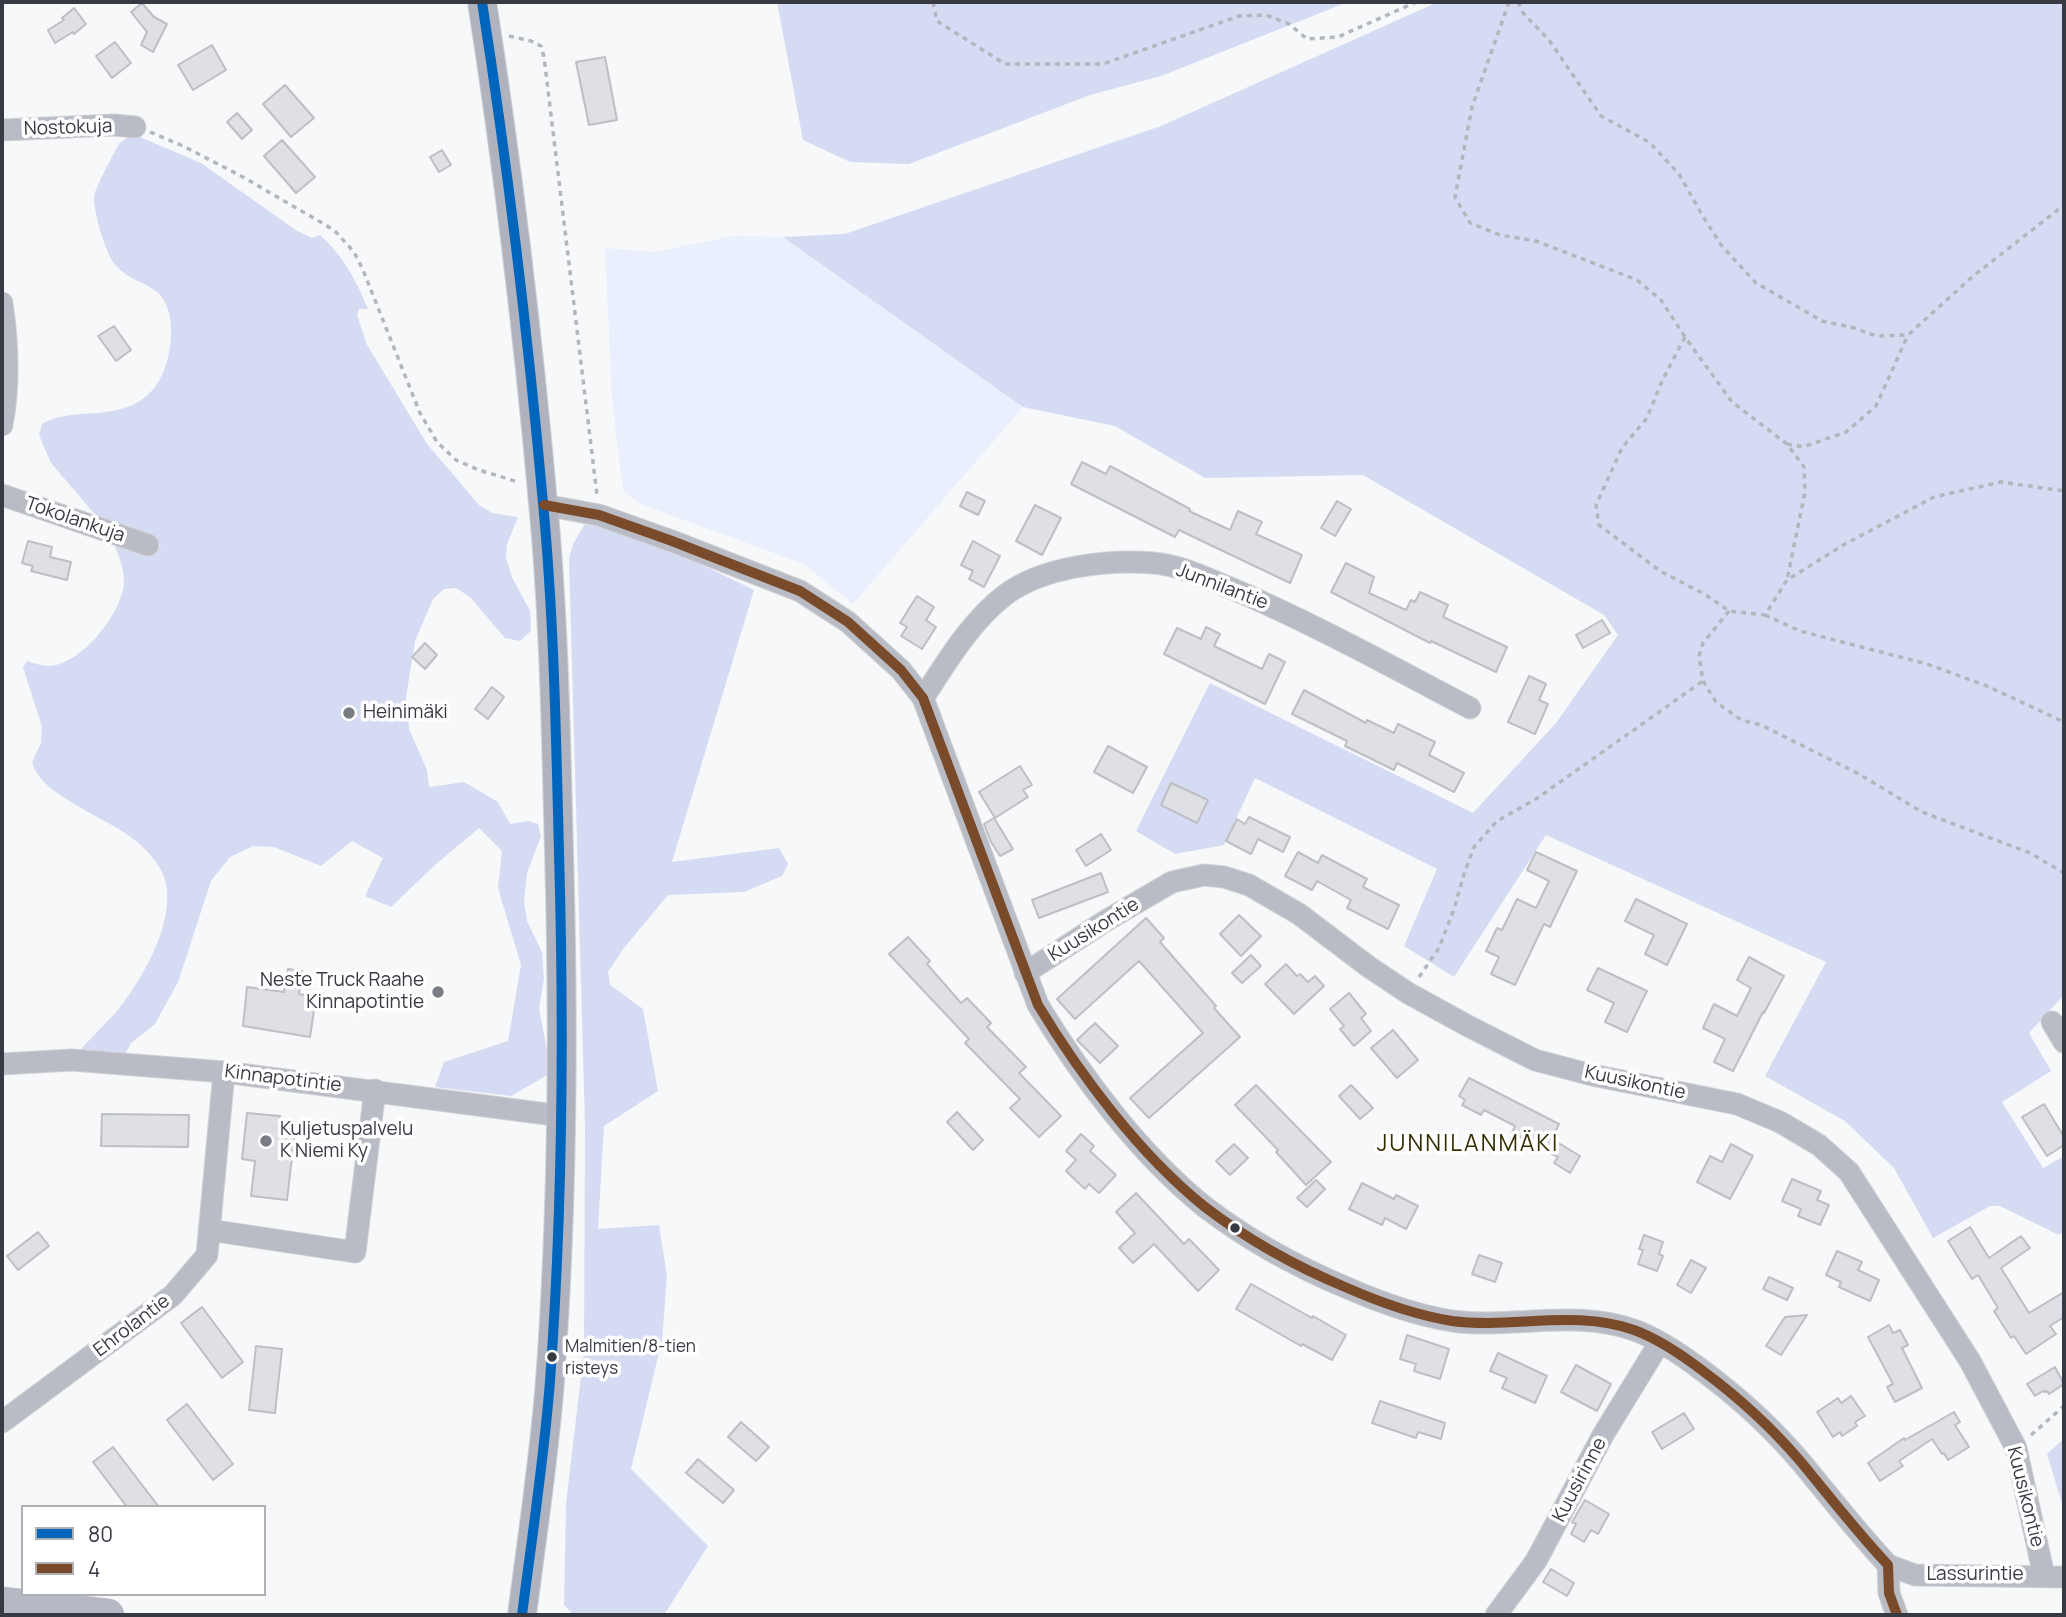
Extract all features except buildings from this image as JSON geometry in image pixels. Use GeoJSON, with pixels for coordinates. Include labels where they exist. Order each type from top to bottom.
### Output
{"type":"FeatureCollection","features":[{"type":"Feature","properties":{"kind":"highway"},"geometry":{"type":"LineString","coordinates":[[2,1603],[108,1615]]}},
{"type":"Feature","properties":{"kind":"main road"},"geometry":{"type":"LineString","coordinates":[[482,2],[512,217],[543,496],[557,756],[562,963],[562,1116],[557,1263],[550,1385],[522,1615]]}},
{"type":"Feature","properties":{"kind":"street","name":"Nostokuja"},"geometry":{"type":"LineString","coordinates":[[2,130],[114,125],[135,127]]}},
{"type":"Feature","properties":{"kind":"street"},"geometry":{"type":"LineString","coordinates":[[2,303],[8,356],[2,425]]}},
{"type":"Feature","properties":{"kind":"street","name":"Tokolankuja"},"geometry":{"type":"LineString","coordinates":[[2,495],[148,545]]}},
{"type":"Feature","properties":{"kind":"street"},"geometry":{"type":"LineString","coordinates":[[543,496],[672,541],[800,591],[848,622],[901,670],[923,698],[1038,1005],[1093,1087],[1166,1172],[1215,1214],[1303,1270],[1384,1303],[1441,1319],[1470,1323],[1573,1320],[1606,1323],[1633,1330],[1660,1342],[1719,1383],[1800,1461],[1888,1565],[1889,1592],[1897,1615]]}},
{"type":"Feature","properties":{"kind":"street","name":"Junnilantie"},"geometry":{"type":"LineString","coordinates":[[923,698],[980,617],[1006,594],[1024,583],[1082,566],[1154,563],[1191,572],[1272,606],[1470,708]]}},
{"type":"Feature","properties":{"kind":"street","name":"Kuusikontie"},"geometry":{"type":"LineString","coordinates":[[1025,973],[1172,882],[1204,875],[1224,877],[1249,885],[1299,914],[1408,993],[1535,1060],[1592,1075],[1737,1104],[1780,1122],[1819,1144],[1849,1172],[1969,1361],[2016,1448],[2054,1577]]}},
{"type":"Feature","properties":{"kind":"street"},"geometry":{"type":"LineString","coordinates":[[2052,1022],[2064,1042]]}},
{"type":"Feature","properties":{"kind":"street","name":"Kinnapotintie"},"geometry":{"type":"LineString","coordinates":[[2,1064],[72,1060],[224,1072],[562,1116]]}},
{"type":"Feature","properties":{"kind":"street","name":"Ehrolantie"},"geometry":{"type":"LineString","coordinates":[[2,1422],[173,1295],[207,1255],[224,1072]]}},
{"type":"Feature","properties":{"kind":"street"},"geometry":{"type":"LineString","coordinates":[[209,1230],[355,1252],[375,1090]]}},
{"type":"Feature","properties":{"kind":"street","name":"Kuusirinne"},"geometry":{"type":"LineString","coordinates":[[1496,1615],[1536,1561],[1603,1435],[1660,1342]]}},
{"type":"Feature","properties":{"kind":"street","name":"Lassurintie"},"geometry":{"type":"LineString","coordinates":[[1888,1565],[1914,1575],[2054,1577]]}},
{"type":"Feature","properties":{"kind":"path"},"geometry":{"type":"LineString","coordinates":[[933,2],[937,21],[1005,64],[1103,64],[1240,16],[1266,16],[1289,24],[1307,39],[1338,37],[1416,2]]}},
{"type":"Feature","properties":{"kind":"path"},"geometry":{"type":"LineString","coordinates":[[1509,2],[1472,107],[1455,197],[1470,223],[1500,235],[1536,241],[1637,280],[1661,300],[1732,402],[1787,444],[1804,467],[1805,492],[1787,580],[1765,615]]}},
{"type":"Feature","properties":{"kind":"path"},"geometry":{"type":"LineString","coordinates":[[1518,2],[1523,13],[1549,40],[1601,116],[1649,142],[1679,174],[1721,245],[1756,283],[1822,321],[1851,327],[1875,336],[1908,335]]}},
{"type":"Feature","properties":{"kind":"path"},"geometry":{"type":"LineString","coordinates":[[487,30],[531,41],[541,46],[544,57],[599,515]]}},
{"type":"Feature","properties":{"kind":"path"},"geometry":{"type":"LineString","coordinates":[[135,127],[183,146],[243,177],[334,230],[354,252],[363,270],[420,413],[437,442],[456,460],[543,496]]}},
{"type":"Feature","properties":{"kind":"path"},"geometry":{"type":"LineString","coordinates":[[1787,444],[1803,447],[1846,432],[1875,406],[1908,335],[1972,277],[2064,205]]}},
{"type":"Feature","properties":{"kind":"path"},"geometry":{"type":"LineString","coordinates":[[1685,337],[1662,381],[1647,418],[1622,448],[1596,505],[1599,524],[1660,571],[1706,595],[1729,611],[1765,615],[1800,631],[1939,669],[1987,686],[2064,722]]}},
{"type":"Feature","properties":{"kind":"path"},"geometry":{"type":"LineString","coordinates":[[1787,580],[1845,544],[1934,498],[2001,482],[2064,491]]}},
{"type":"Feature","properties":{"kind":"path"},"geometry":{"type":"LineString","coordinates":[[1729,611],[1703,643],[1699,656],[1703,681],[1716,702],[1741,720],[1761,725],[1859,774],[1922,812],[2030,853],[2064,873]]}},
{"type":"Feature","properties":{"kind":"path"},"geometry":{"type":"LineString","coordinates":[[1408,993],[1439,948],[1474,847],[1497,821],[1536,799],[1703,681]]}},
{"type":"Feature","properties":{"kind":"path"},"geometry":{"type":"LineString","coordinates":[[2016,1448],[2064,1406]]}},
{"type":"Feature","properties":{"kind":"shaded area"},"geometry":{"type":"Polygon","coordinates":[[[777,2],[1348,2],[1161,76],[1090,95],[909,164],[850,162],[803,140],[777,2]]]}},
{"type":"Feature","properties":{"kind":"shaded area"},"geometry":{"type":"Polygon","coordinates":[[[1438,2],[2064,2],[2064,995],[2029,1033],[2051,1071],[2002,1102],[2043,1168],[2064,1156],[2064,1233],[2057,1234],[2000,1206],[1990,1206],[1933,1238],[1894,1168],[1845,1121],[1765,1076],[1826,962],[1546,835],[1454,977],[1404,946],[1437,869],[1255,778],[1224,845],[1175,854],[1136,831],[1210,683],[1473,813],[1556,723],[1618,635],[1604,615],[1363,475],[1205,478],[1115,426],[1023,407],[783,237],[845,234],[1161,126],[1438,2]]]}},
{"type":"Feature","properties":{"kind":"shaded area"},"geometry":{"type":"Polygon","coordinates":[[[133,134],[201,163],[297,231],[312,238],[320,235],[336,252],[359,288],[368,309],[359,309],[357,315],[366,343],[427,444],[479,505],[492,513],[518,517],[507,544],[506,558],[512,577],[530,611],[531,631],[520,641],[505,638],[470,597],[456,588],[444,589],[433,599],[415,641],[406,697],[409,729],[427,770],[429,787],[464,782],[498,802],[510,824],[528,821],[538,824],[541,836],[527,873],[524,901],[527,921],[542,952],[544,979],[539,1008],[551,1073],[511,1096],[435,1087],[444,1062],[508,1041],[521,965],[498,888],[502,851],[479,828],[391,907],[365,896],[383,858],[352,841],[321,866],[274,847],[253,846],[230,857],[211,881],[178,982],[155,1024],[131,1043],[125,1054],[80,1050],[128,997],[149,961],[164,921],[167,900],[165,882],[158,865],[142,847],[123,832],[59,794],[45,783],[35,770],[32,762],[41,743],[42,727],[23,667],[27,661],[48,666],[61,664],[86,647],[108,622],[122,594],[124,582],[122,566],[112,540],[152,553],[161,546],[155,538],[98,518],[51,463],[39,435],[42,424],[55,418],[115,411],[143,399],[155,387],[166,366],[171,325],[164,301],[157,292],[124,273],[113,262],[95,211],[94,196],[97,186],[121,142],[133,134]]]}},
{"type":"Feature","properties":{"kind":"shaded area"},"geometry":{"type":"Polygon","coordinates":[[[734,236],[783,237],[1023,407],[853,604],[804,564],[638,503],[623,490],[612,399],[605,248],[655,252],[734,236]]]}},
{"type":"Feature","properties":{"kind":"shaded area"},"geometry":{"type":"Polygon","coordinates":[[[585,524],[628,529],[754,590],[672,862],[779,848],[788,864],[782,876],[744,892],[668,895],[623,949],[608,972],[610,985],[643,1009],[658,1091],[604,1126],[598,1229],[659,1225],[667,1276],[662,1340],[631,1469],[708,1546],[664,1615],[574,1615],[564,1605],[566,1504],[584,1351],[585,1126],[569,558],[573,544],[585,524]]]}},
{"type":"Feature","properties":{"kind":"shaded area"},"geometry":{"type":"Polygon","coordinates":[[[2064,1441],[2064,1510],[2047,1454],[2064,1441]]]}},
{"type":"Feature","properties":{"kind":"transit line","name":"80"},"geometry":{"type":"LineString","coordinates":[[482,2],[517,252],[531,377],[547,546],[556,721],[562,984],[558,1249],[547,1410],[522,1615]]}},
{"type":"Feature","properties":{"kind":"transit line","name":"4"},"geometry":{"type":"LineString","coordinates":[[544,505],[599,515],[800,591],[848,622],[901,670],[923,698],[1038,1005],[1113,1113],[1158,1163],[1205,1207],[1290,1261],[1358,1293],[1411,1312],[1475,1323],[1566,1320],[1612,1324],[1634,1330],[1679,1353],[1742,1403],[1779,1438],[1888,1565],[1889,1593],[1897,1615]]}},
{"type":"Feature","properties":{"kind":"place","name":"Heinimäki"},"geometry":{"type":"Point","coordinates":[349,713]}},
{"type":"Feature","properties":{"kind":"place","name":"Neste Truck Raahe Kinnapotintie"},"geometry":{"type":"Point","coordinates":[438,992]}},
{"type":"Feature","properties":{"kind":"place","name":"Kuljetuspalvelu K Niemi Ky"},"geometry":{"type":"Point","coordinates":[266,1141]}},
{"type":"Feature","properties":{"kind":"place","name":"Malmitien/8-tien risteys"},"geometry":{"type":"Point","coordinates":[552,1357]}},
{"type":"Feature","properties":{"kind":"district","name":"JUNNILANMÄKI"},"geometry":{"type":"Point","coordinates":[1468,1145]}}]}
